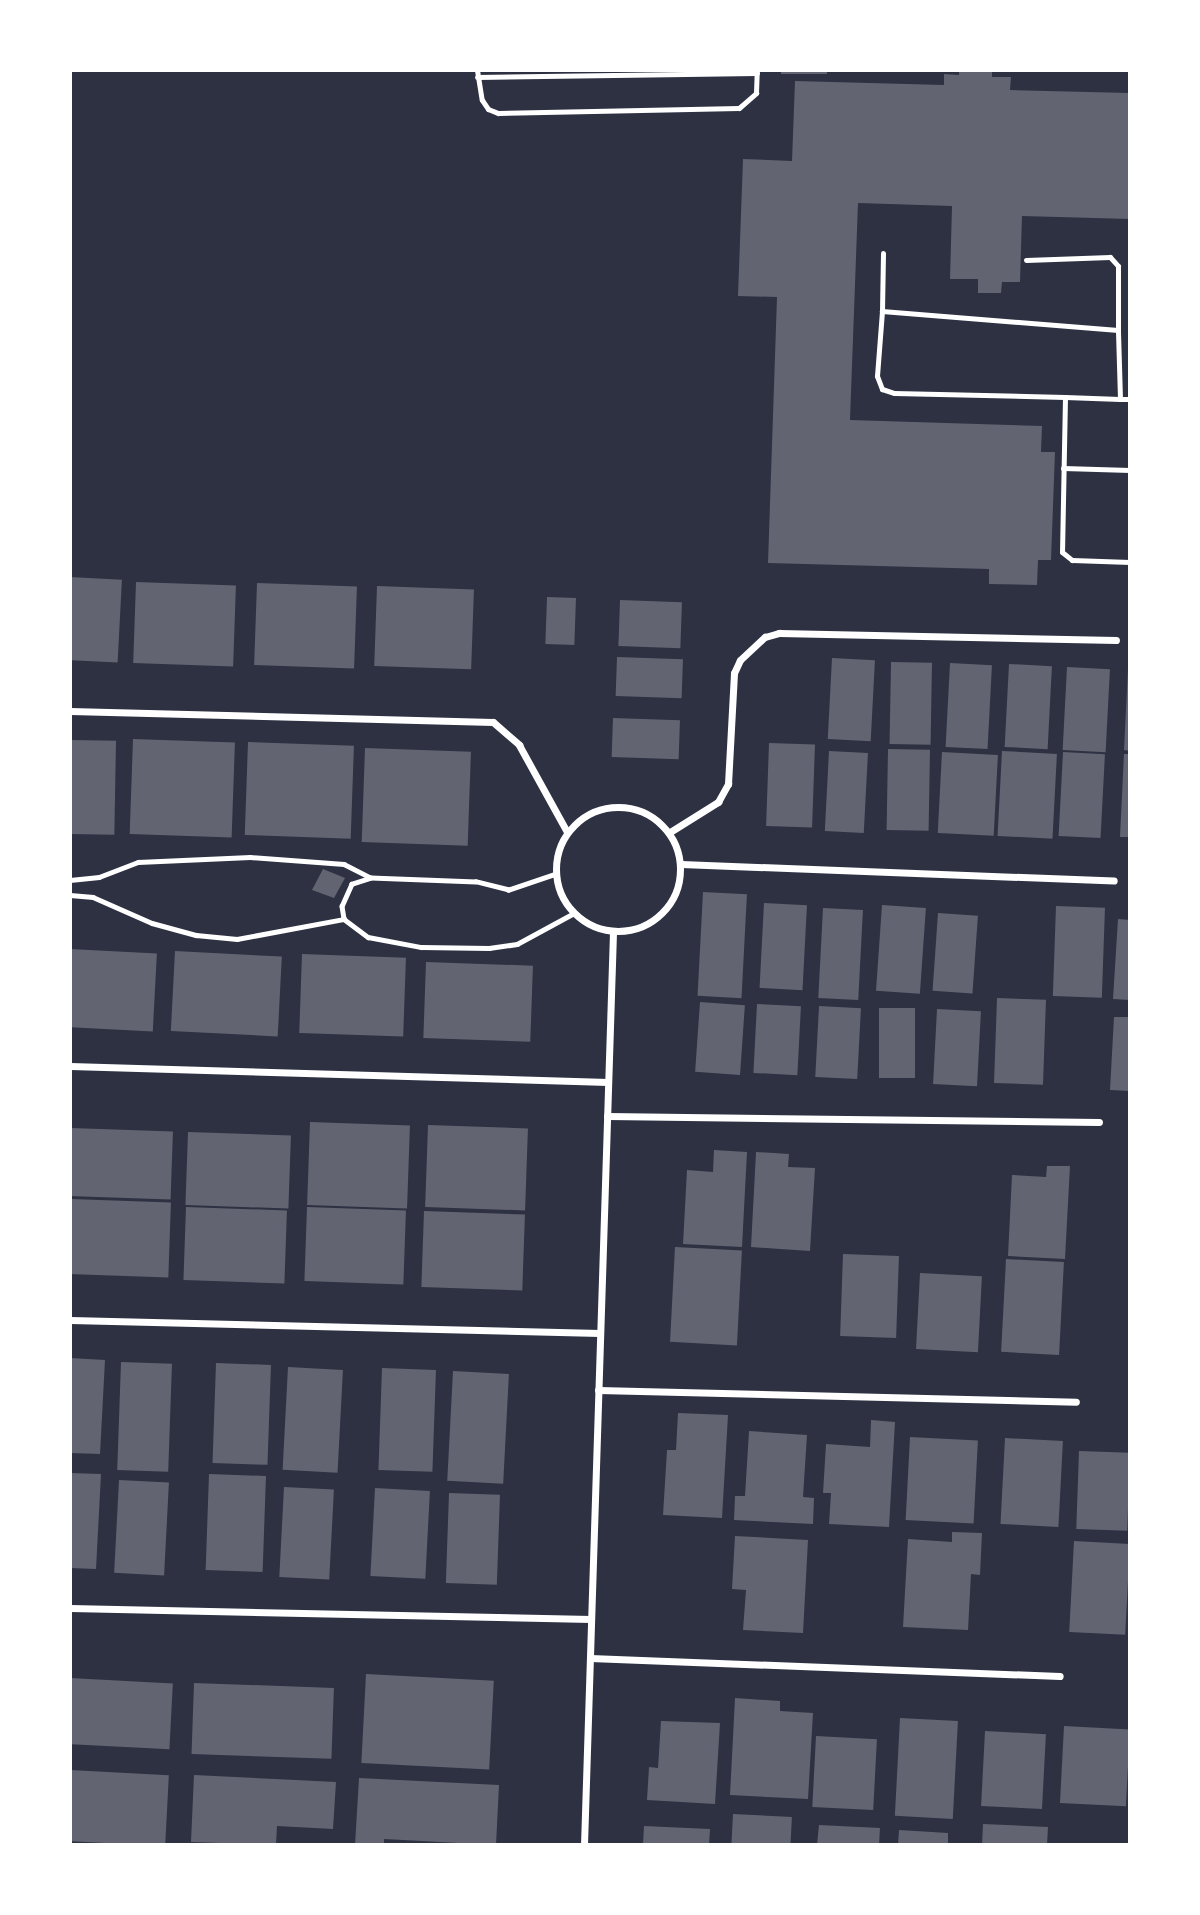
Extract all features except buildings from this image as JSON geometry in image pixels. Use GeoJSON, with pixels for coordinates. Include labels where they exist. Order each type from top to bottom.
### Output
{"type":"FeatureCollection","features":[{"type":"Feature","properties":{"kind":"street"},"geometry":{"type":"LineString","coordinates":[[670,832],[718,802],[728,784],[734,673],[740,660],[765,637],[779,633],[1116,640]]}},
{"type":"Feature","properties":{"kind":"street"},"geometry":{"type":"LineString","coordinates":[[70,711],[493,722],[519,745],[567,832]]}},
{"type":"Feature","properties":{"kind":"street"},"geometry":{"type":"LineString","coordinates":[[607,807],[631,807],[653,816],[670,832],[681,864],[679,887],[669,905],[654,921],[613,931],[592,926],[573,913],[561,895],[555,874],[558,852],[567,832],[585,816],[607,807]]}},
{"type":"Feature","properties":{"kind":"street"},"geometry":{"type":"LineString","coordinates":[[681,864],[1114,881]]}},
{"type":"Feature","properties":{"kind":"street"},"geometry":{"type":"LineString","coordinates":[[584,1845],[613,931]]}},
{"type":"Feature","properties":{"kind":"street"},"geometry":{"type":"LineString","coordinates":[[70,1066],[608,1082]]}},
{"type":"Feature","properties":{"kind":"street"},"geometry":{"type":"LineString","coordinates":[[607,1116],[1099,1122]]}},
{"type":"Feature","properties":{"kind":"street"},"geometry":{"type":"LineString","coordinates":[[70,1320],[600,1334]]}},
{"type":"Feature","properties":{"kind":"street"},"geometry":{"type":"LineString","coordinates":[[598,1390],[1076,1402]]}},
{"type":"Feature","properties":{"kind":"street"},"geometry":{"type":"LineString","coordinates":[[70,1608],[591,1619]]}},
{"type":"Feature","properties":{"kind":"street"},"geometry":{"type":"LineString","coordinates":[[590,1658],[1060,1676]]}},
{"type":"Feature","properties":{"kind":"lane"},"geometry":{"type":"LineString","coordinates":[[757,72],[756,93],[739,108],[498,113],[482,100],[477,73],[757,72]]}},
{"type":"Feature","properties":{"kind":"lane"},"geometry":{"type":"LineString","coordinates":[[883,253],[877,376],[882,389],[1130,399]]}},
{"type":"Feature","properties":{"kind":"lane"},"geometry":{"type":"LineString","coordinates":[[1026,260],[1110,257],[1118,266],[1120,399]]}},
{"type":"Feature","properties":{"kind":"lane"},"geometry":{"type":"LineString","coordinates":[[882,311],[1118,330]]}},
{"type":"Feature","properties":{"kind":"lane"},"geometry":{"type":"LineString","coordinates":[[1065,397],[1062,552],[1072,560],[1130,562]]}},
{"type":"Feature","properties":{"kind":"lane"},"geometry":{"type":"LineString","coordinates":[[1063,468],[1130,470]]}},
{"type":"Feature","properties":{"kind":"path"},"geometry":{"type":"LineString","coordinates":[[70,880],[99,877],[138,862],[250,857],[344,864],[370,877],[476,882],[509,890],[555,874]]}},
{"type":"Feature","properties":{"kind":"path"},"geometry":{"type":"LineString","coordinates":[[370,877],[352,884],[342,906],[344,919],[368,937],[421,947],[489,948],[517,944],[573,913]]}},
{"type":"Feature","properties":{"kind":"path"},"geometry":{"type":"LineString","coordinates":[[70,895],[93,897],[152,923],[196,935],[237,939],[344,919]]}}]}
